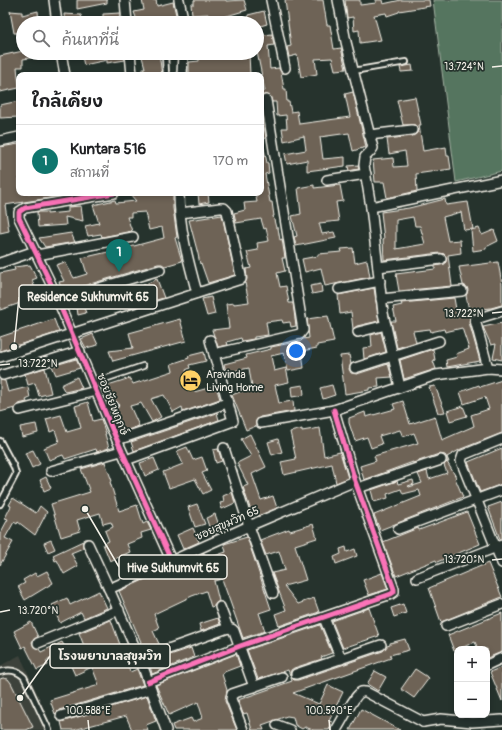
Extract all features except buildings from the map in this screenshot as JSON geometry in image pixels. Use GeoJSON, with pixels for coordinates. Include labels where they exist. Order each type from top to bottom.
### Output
{"type":"FeatureCollection","features":[{"type":"Feature","properties":{"kind":"street"},"geometry":{"type":"LineString","coordinates":[[54,0],[56,16]]}},
{"type":"Feature","properties":{"kind":"street"},"geometry":{"type":"LineString","coordinates":[[125,0],[126,16]]}},
{"type":"Feature","properties":{"kind":"street"},"geometry":{"type":"LineString","coordinates":[[180,0],[183,16]]}},
{"type":"Feature","properties":{"kind":"street"},"geometry":{"type":"LineString","coordinates":[[272,0],[285,68]]}},
{"type":"Feature","properties":{"kind":"street"},"geometry":{"type":"LineString","coordinates":[[338,0],[346,42],[373,148],[365,157],[364,165],[371,207],[381,299],[400,387]]}},
{"type":"Feature","properties":{"kind":"street"},"geometry":{"type":"LineString","coordinates":[[63,60],[65,72]]}},
{"type":"Feature","properties":{"kind":"street"},"geometry":{"type":"LineString","coordinates":[[131,60],[132,72]]}},
{"type":"Feature","properties":{"kind":"street"},"geometry":{"type":"LineString","coordinates":[[182,72],[183,60]]}},
{"type":"Feature","properties":{"kind":"street"},"geometry":{"type":"LineString","coordinates":[[214,354],[300,334],[303,330],[266,100]]}},
{"type":"Feature","properties":{"kind":"street"},"geometry":{"type":"LineString","coordinates":[[370,135],[412,130]]}},
{"type":"Feature","properties":{"kind":"street"},"geometry":{"type":"LineString","coordinates":[[0,141],[16,138]]}},
{"type":"Feature","properties":{"kind":"street"},"geometry":{"type":"LineString","coordinates":[[327,180],[366,174]]}},
{"type":"Feature","properties":{"kind":"street"},"geometry":{"type":"LineString","coordinates":[[371,207],[502,180]]}},
{"type":"Feature","properties":{"kind":"street"},"geometry":{"type":"LineString","coordinates":[[36,253],[19,218],[19,212],[25,208],[96,196]]}},
{"type":"Feature","properties":{"kind":"street"},"geometry":{"type":"LineString","coordinates":[[179,196],[180,212],[187,256],[197,293]]}},
{"type":"Feature","properties":{"kind":"street"},"geometry":{"type":"LineString","coordinates":[[0,357],[241,279],[242,276],[227,211],[224,208],[180,212]]}},
{"type":"Feature","properties":{"kind":"street"},"geometry":{"type":"LineString","coordinates":[[0,264],[36,253],[133,236]]}},
{"type":"Feature","properties":{"kind":"street","name":"ซอยชัยพฤกษ์"},"geometry":{"type":"LineString","coordinates":[[36,253],[73,333],[121,451],[171,560]]}},
{"type":"Feature","properties":{"kind":"street"},"geometry":{"type":"LineString","coordinates":[[378,267],[441,258]]}},
{"type":"Feature","properties":{"kind":"street"},"geometry":{"type":"LineString","coordinates":[[58,300],[160,270]]}},
{"type":"Feature","properties":{"kind":"street"},"geometry":{"type":"LineString","coordinates":[[339,289],[380,281]]}},
{"type":"Feature","properties":{"kind":"street"},"geometry":{"type":"LineString","coordinates":[[381,299],[462,291]]}},
{"type":"Feature","properties":{"kind":"street"},"geometry":{"type":"LineString","coordinates":[[488,368],[475,320],[502,311]]}},
{"type":"Feature","properties":{"kind":"street"},"geometry":{"type":"LineString","coordinates":[[358,332],[386,325]]}},
{"type":"Feature","properties":{"kind":"street"},"geometry":{"type":"LineString","coordinates":[[126,460],[232,421],[210,340]]}},
{"type":"Feature","properties":{"kind":"street"},"geometry":{"type":"LineString","coordinates":[[356,368],[439,341]]}},
{"type":"Feature","properties":{"kind":"street"},"geometry":{"type":"LineString","coordinates":[[3,375],[80,351]]}},
{"type":"Feature","properties":{"kind":"street"},"geometry":{"type":"LineString","coordinates":[[261,423],[334,410],[436,375],[488,368],[502,369]]}},
{"type":"Feature","properties":{"kind":"street"},"geometry":{"type":"LineString","coordinates":[[20,410],[95,387]]}},
{"type":"Feature","properties":{"kind":"street"},"geometry":{"type":"LineString","coordinates":[[117,440],[228,403]]}},
{"type":"Feature","properties":{"kind":"street"},"geometry":{"type":"LineString","coordinates":[[61,716],[149,686],[240,646],[324,618],[394,592],[356,485],[334,410]]}},
{"type":"Feature","properties":{"kind":"street"},"geometry":{"type":"LineString","coordinates":[[502,439],[463,455],[461,461],[476,500],[499,546],[502,563]]}},
{"type":"Feature","properties":{"kind":"street"},"geometry":{"type":"LineString","coordinates":[[224,448],[249,526],[273,593]]}},
{"type":"Feature","properties":{"kind":"street"},"geometry":{"type":"LineString","coordinates":[[51,471],[121,451]]}},
{"type":"Feature","properties":{"kind":"street","name":"ซอยสุขุมวิท 65"},"geometry":{"type":"LineString","coordinates":[[109,589],[249,526],[356,485],[441,460]]}},
{"type":"Feature","properties":{"kind":"street"},"geometry":{"type":"LineString","coordinates":[[398,529],[502,490]]}},
{"type":"Feature","properties":{"kind":"street"},"geometry":{"type":"LineString","coordinates":[[88,544],[140,659],[166,730]]}},
{"type":"Feature","properties":{"kind":"street"},"geometry":{"type":"LineString","coordinates":[[417,578],[499,546]]}},
{"type":"Feature","properties":{"kind":"street"},"geometry":{"type":"LineString","coordinates":[[446,626],[502,604]]}},
{"type":"Feature","properties":{"kind":"street"},"geometry":{"type":"LineString","coordinates":[[220,607],[228,628]]}},
{"type":"Feature","properties":{"kind":"street"},"geometry":{"type":"LineString","coordinates":[[38,643],[119,610]]}},
{"type":"Feature","properties":{"kind":"street"},"geometry":{"type":"LineString","coordinates":[[324,618],[341,659]]}},
{"type":"Feature","properties":{"kind":"street"},"geometry":{"type":"LineString","coordinates":[[140,659],[228,628],[234,631],[254,687]]}},
{"type":"Feature","properties":{"kind":"street"},"geometry":{"type":"LineString","coordinates":[[296,674],[381,646]]}},
{"type":"Feature","properties":{"kind":"street"},"geometry":{"type":"LineString","coordinates":[[490,664],[502,658]]}},
{"type":"Feature","properties":{"kind":"street"},"geometry":{"type":"LineString","coordinates":[[243,730],[231,699],[232,694],[282,677]]}},
{"type":"Feature","properties":{"kind":"street"},"geometry":{"type":"LineString","coordinates":[[336,730],[359,693],[366,692],[384,697],[423,722],[441,719],[472,722],[502,720]]}},
{"type":"Feature","properties":{"kind":"street"},"geometry":{"type":"LineString","coordinates":[[418,730],[423,722]]}},
{"type":"Feature","properties":{"kind":"street"},"geometry":{"type":"LineString","coordinates":[[277,725],[290,730]]}},
{"type":"Feature","properties":{"kind":"lane"},"geometry":{"type":"LineString","coordinates":[[165,60],[166,72]]}},
{"type":"Feature","properties":{"kind":"lane"},"geometry":{"type":"LineString","coordinates":[[353,71],[406,62]]}},
{"type":"Feature","properties":{"kind":"lane"},"geometry":{"type":"LineString","coordinates":[[95,387],[143,366]]}},
{"type":"Feature","properties":{"kind":"lane"},"geometry":{"type":"LineString","coordinates":[[103,409],[115,405]]}},
{"type":"Feature","properties":{"kind":"lane"},"geometry":{"type":"LineString","coordinates":[[0,441],[14,466],[16,474],[0,504]]}},
{"type":"Feature","properties":{"kind":"lane"},"geometry":{"type":"LineString","coordinates":[[0,672],[13,670],[19,672],[24,677],[49,730]]}},
{"type":"Feature","properties":{"kind":"shaded area"},"geometry":{"type":"Polygon","coordinates":[[[20,655],[53,730],[0,730],[0,666],[20,655]]]}},
{"type":"Feature","properties":{"kind":"green space"},"geometry":{"type":"Polygon","coordinates":[[[433,0],[502,0],[502,171],[456,182],[433,0]]]}},
{"type":"Feature","properties":{"kind":"cycle path"},"geometry":{"type":"LineString","coordinates":[[96,196],[25,208],[19,212],[19,218],[51,284],[112,429],[171,560]]}},
{"type":"Feature","properties":{"kind":"cycle path"},"geometry":{"type":"LineString","coordinates":[[148,682],[240,646],[394,592],[355,481],[334,410]]}},
{"type":"Feature","properties":{"kind":"place","name":"Kuntara 516"},"geometry":{"type":"Point","coordinates":[119,272]}},
{"type":"Feature","properties":{"kind":"place","name":"Residence Sukhumvit 65"},"geometry":{"type":"Point","coordinates":[14,347]}},
{"type":"Feature","properties":{"kind":"place","name":"Aravinda Living Home"},"geometry":{"type":"Point","coordinates":[190,380]}},
{"type":"Feature","properties":{"kind":"place","name":"Hive Sukhumvit 65"},"geometry":{"type":"Point","coordinates":[85,509]}},
{"type":"Feature","properties":{"kind":"place","name":"โรงพยาบาลสุขุมวิท"},"geometry":{"type":"Point","coordinates":[20,698]}}]}
